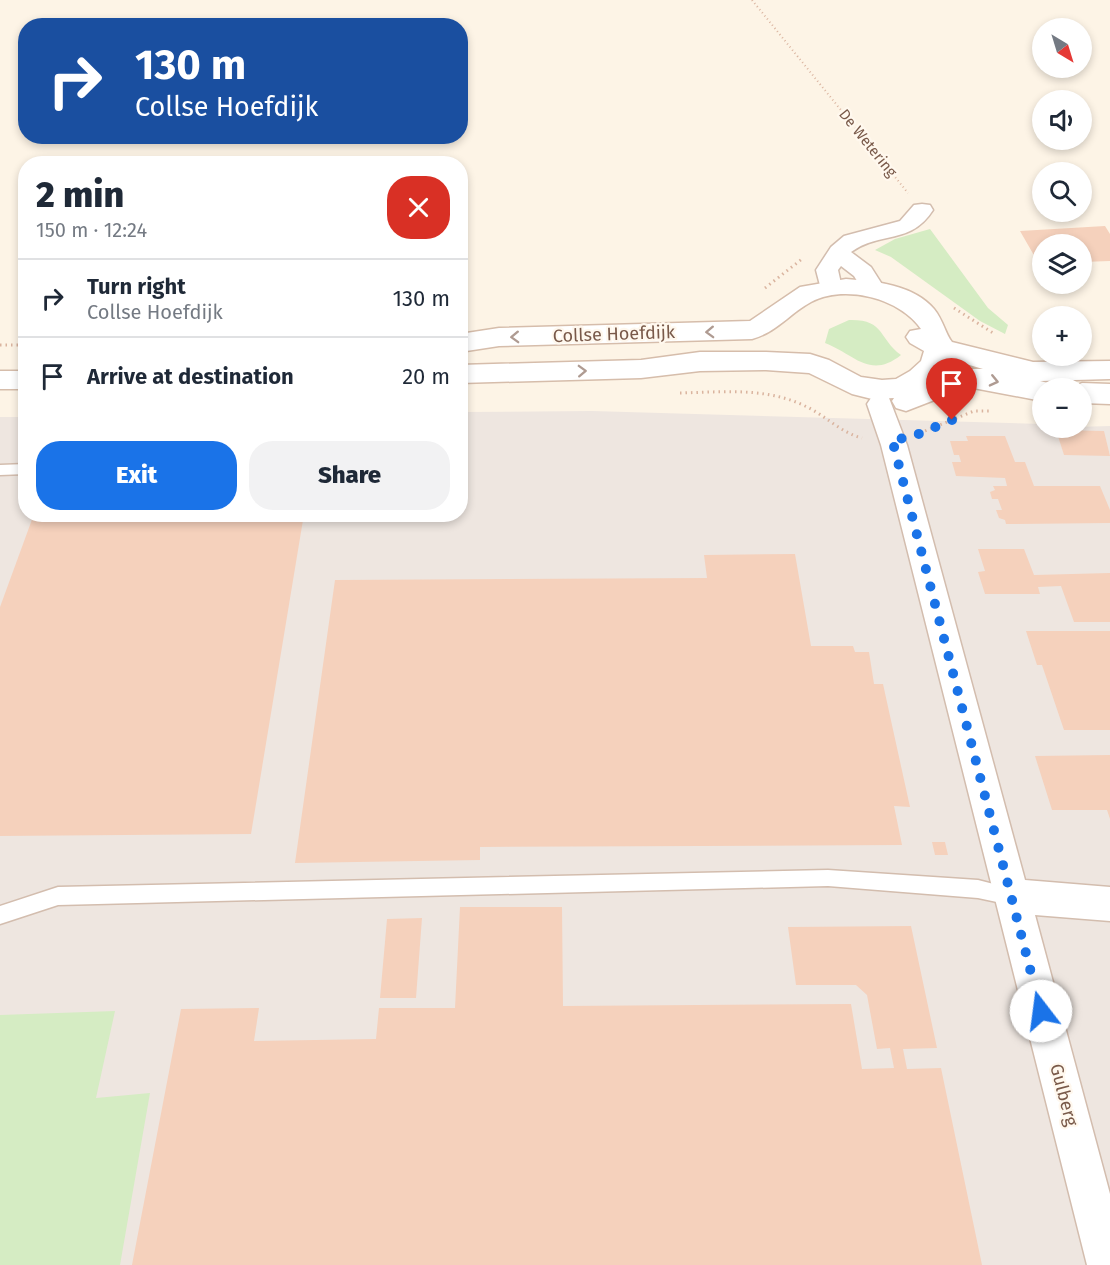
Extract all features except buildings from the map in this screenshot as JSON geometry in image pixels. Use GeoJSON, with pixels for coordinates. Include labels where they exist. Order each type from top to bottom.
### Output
{"type":"FeatureCollection","features":[{"type":"Feature","properties":{"kind":"main road"},"geometry":{"type":"LineString","coordinates":[[883,397],[926,374],[936,359],[937,341],[925,315],[914,306],[873,288],[832,294],[796,323],[797,353],[828,391],[850,400],[883,397],[917,398],[946,383],[979,378],[1032,389]]}},
{"type":"Feature","properties":{"kind":"main road","name":"Collse Hoefdijk"},"geometry":{"type":"LineString","coordinates":[[468,342],[499,337],[742,331],[767,324],[806,294],[832,294]]}},
{"type":"Feature","properties":{"kind":"main road"},"geometry":{"type":"LineString","coordinates":[[832,294],[892,308],[903,315],[918,336],[1064,378]]}},
{"type":"Feature","properties":{"kind":"main road","name":"Collse Hoefdijk"},"geometry":{"type":"LineString","coordinates":[[468,374],[641,369],[661,374],[777,373],[797,353]]}},
{"type":"Feature","properties":{"kind":"main road"},"geometry":{"type":"LineString","coordinates":[[0,361],[18,361]]}},
{"type":"Feature","properties":{"kind":"main road"},"geometry":{"type":"LineString","coordinates":[[1085,378],[1110,370]]}},
{"type":"Feature","properties":{"kind":"main road"},"geometry":{"type":"LineString","coordinates":[[0,380],[18,380]]}},
{"type":"Feature","properties":{"kind":"main road"},"geometry":{"type":"LineString","coordinates":[[1092,387],[1110,394]]}},
{"type":"Feature","properties":{"kind":"street"},"geometry":{"type":"LineString","coordinates":[[832,294],[827,270],[840,254],[841,248],[854,241],[910,225],[919,217],[922,210]]}},
{"type":"Feature","properties":{"kind":"street"},"geometry":{"type":"LineString","coordinates":[[840,254],[863,272],[873,288]]}},
{"type":"Feature","properties":{"kind":"street","name":"Gulberg"},"geometry":{"type":"LineString","coordinates":[[883,397],[892,439],[1108,1265]]}},
{"type":"Feature","properties":{"kind":"street"},"geometry":{"type":"LineString","coordinates":[[1011,896],[1110,904]]}},
{"type":"Feature","properties":{"kind":"lane"},"geometry":{"type":"LineString","coordinates":[[0,470],[18,469]]}},
{"type":"Feature","properties":{"kind":"lane"},"geometry":{"type":"LineString","coordinates":[[0,915],[58,896],[828,878],[978,889],[1011,896]]}},
{"type":"Feature","properties":{"kind":"path","name":"De Wetering"},"geometry":{"type":"LineString","coordinates":[[752,0],[922,210]]}},
{"type":"Feature","properties":{"kind":"path"},"geometry":{"type":"LineString","coordinates":[[0,345],[18,345]]}},
{"type":"Feature","properties":{"kind":"path"},"geometry":{"type":"LineString","coordinates":[[715,392],[769,394],[785,398],[802,404],[853,436],[874,440],[909,438],[974,411],[997,411]]}},
{"type":"Feature","properties":{"kind":"shaded area"},"geometry":{"type":"Polygon","coordinates":[[[592,411],[1032,424],[1032,438],[1092,438],[1092,427],[1110,426],[1110,1265],[0,1265],[0,417],[18,417],[18,522],[468,522],[468,412],[592,411]]]}},
{"type":"Feature","properties":{"kind":"green space"},"geometry":{"type":"Polygon","coordinates":[[[930,229],[988,308],[1008,325],[1005,334],[980,321],[891,257],[875,250],[895,239],[930,229]]]}},
{"type":"Feature","properties":{"kind":"green space"},"geometry":{"type":"Polygon","coordinates":[[[849,320],[875,326],[901,355],[890,362],[871,365],[825,343],[829,329],[849,320]]]}},
{"type":"Feature","properties":{"kind":"green space"},"geometry":{"type":"Polygon","coordinates":[[[115,1011],[96,1098],[150,1093],[120,1265],[0,1265],[0,1015],[115,1011]]]}},
{"type":"Feature","properties":{"kind":"route"},"geometry":{"type":"LineString","coordinates":[[952,420],[909,438],[892,439],[1041,1011]]}}]}
